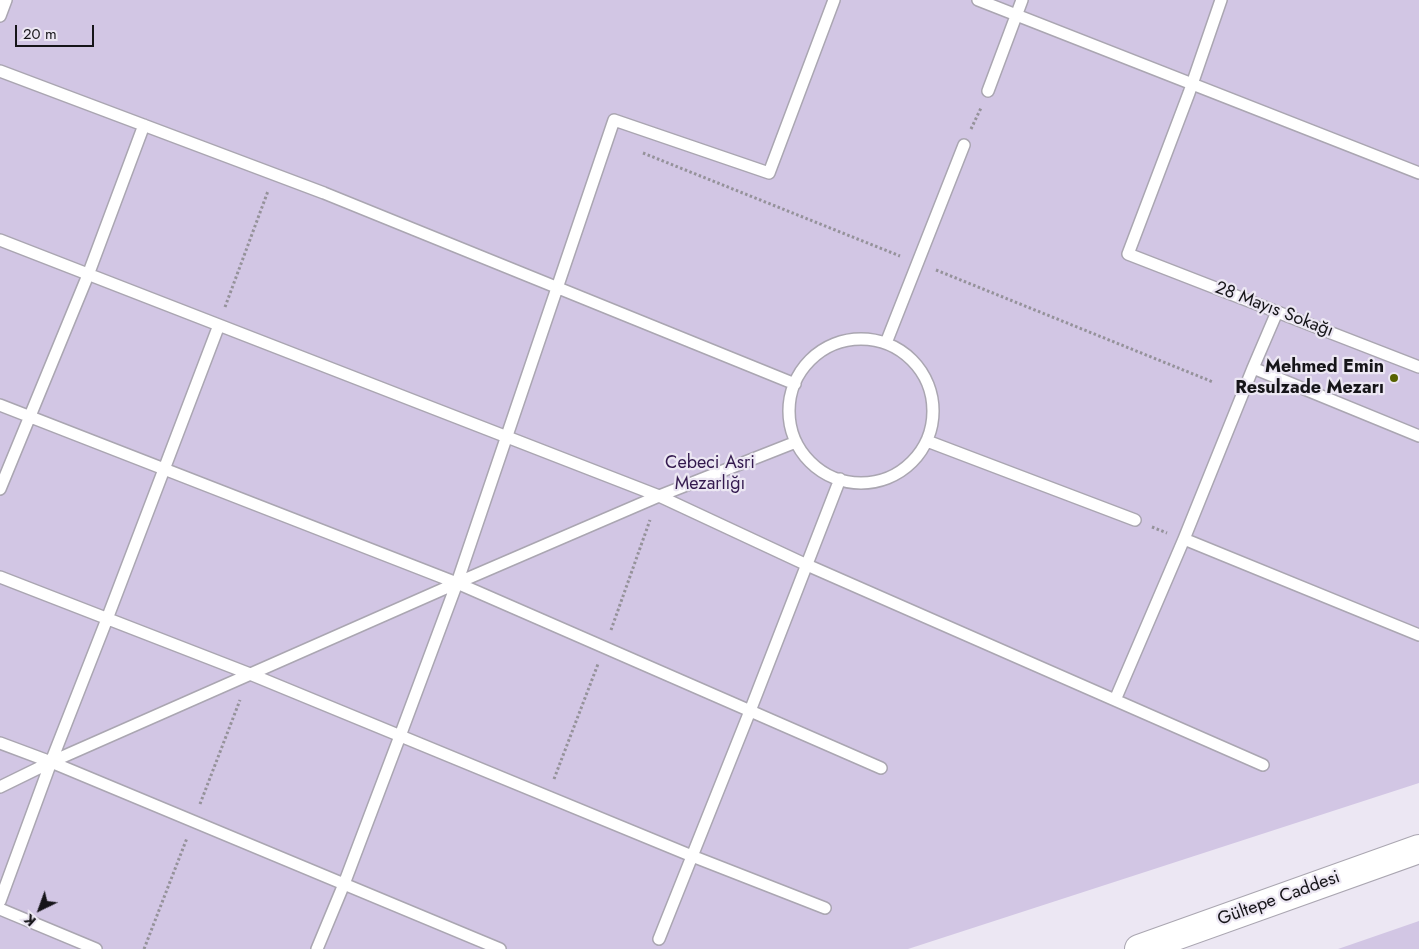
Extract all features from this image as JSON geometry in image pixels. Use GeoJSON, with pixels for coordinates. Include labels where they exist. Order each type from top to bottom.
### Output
{"type":"FeatureCollection","features":[{"type":"Feature","properties":{"kind":"main road","name":"Gültepe Caddesi"},"geometry":{"type":"LineString","coordinates":[[1139,949],[1419,849]]}},
{"type":"Feature","properties":{"kind":"lane"},"geometry":{"type":"LineString","coordinates":[[0,16],[6,0]]}},
{"type":"Feature","properties":{"kind":"lane"},"geometry":{"type":"LineString","coordinates":[[317,949],[344,884],[457,583],[614,120],[769,173],[834,0]]}},
{"type":"Feature","properties":{"kind":"lane"},"geometry":{"type":"LineString","coordinates":[[978,0],[1419,173]]}},
{"type":"Feature","properties":{"kind":"lane"},"geometry":{"type":"LineString","coordinates":[[988,91],[1022,0]]}},
{"type":"Feature","properties":{"kind":"lane"},"geometry":{"type":"LineString","coordinates":[[1192,84],[1221,0]]}},
{"type":"Feature","properties":{"kind":"lane"},"geometry":{"type":"LineString","coordinates":[[0,71],[324,193],[795,384]]}},
{"type":"Feature","properties":{"kind":"lane","name":"28 Mayıs Sokağı"},"geometry":{"type":"LineString","coordinates":[[1192,84],[1128,254],[1419,367]]}},
{"type":"Feature","properties":{"kind":"lane"},"geometry":{"type":"LineString","coordinates":[[0,489],[88,275],[144,125]]}},
{"type":"Feature","properties":{"kind":"lane"},"geometry":{"type":"LineString","coordinates":[[886,343],[964,145]]}},
{"type":"Feature","properties":{"kind":"lane"},"geometry":{"type":"LineString","coordinates":[[0,240],[659,496],[807,565],[1263,765]]}},
{"type":"Feature","properties":{"kind":"lane"},"geometry":{"type":"LineString","coordinates":[[1115,700],[1184,539],[1277,312]]}},
{"type":"Feature","properties":{"kind":"lane"},"geometry":{"type":"LineString","coordinates":[[0,901],[51,762],[165,469],[219,324]]}},
{"type":"Feature","properties":{"kind":"lane"},"geometry":{"type":"LineString","coordinates":[[862,339],[886,343],[907,355],[922,373],[932,395],[933,418],[927,441],[915,460],[896,475],[874,482],[851,483],[829,476],[810,462],[796,442],[790,419],[791,395],[795,384],[800,372],[816,354],[838,343],[862,339]]}},
{"type":"Feature","properties":{"kind":"lane"},"geometry":{"type":"LineString","coordinates":[[1253,368],[1419,436]]}},
{"type":"Feature","properties":{"kind":"lane"},"geometry":{"type":"LineString","coordinates":[[0,405],[457,583],[881,768]]}},
{"type":"Feature","properties":{"kind":"lane"},"geometry":{"type":"LineString","coordinates":[[927,441],[1135,520]]}},
{"type":"Feature","properties":{"kind":"lane"},"geometry":{"type":"LineString","coordinates":[[0,786],[457,583],[659,496],[796,442]]}},
{"type":"Feature","properties":{"kind":"lane"},"geometry":{"type":"LineString","coordinates":[[659,939],[840,479]]}},
{"type":"Feature","properties":{"kind":"lane"},"geometry":{"type":"LineString","coordinates":[[1184,539],[1419,635]]}},
{"type":"Feature","properties":{"kind":"lane"},"geometry":{"type":"LineString","coordinates":[[0,577],[250,674],[692,856],[825,908]]}},
{"type":"Feature","properties":{"kind":"lane"},"geometry":{"type":"LineString","coordinates":[[0,742],[500,949]]}},
{"type":"Feature","properties":{"kind":"lane"},"geometry":{"type":"LineString","coordinates":[[0,909],[96,949]]}},
{"type":"Feature","properties":{"kind":"path"},"geometry":{"type":"LineString","coordinates":[[964,145],[988,91]]}},
{"type":"Feature","properties":{"kind":"path"},"geometry":{"type":"LineString","coordinates":[[641,152],[1213,382]]}},
{"type":"Feature","properties":{"kind":"path"},"geometry":{"type":"LineString","coordinates":[[219,324],[274,174]]}},
{"type":"Feature","properties":{"kind":"path"},"geometry":{"type":"LineString","coordinates":[[1135,520],[1184,539]]}},
{"type":"Feature","properties":{"kind":"green space","name":"Cebeci Asri Mezarlığı"},"geometry":{"type":"Polygon","coordinates":[[[0,0],[1419,0],[1419,783],[908,949],[0,949],[0,0]]]}},
{"type":"Feature","properties":{"kind":"green space"},"geometry":{"type":"Polygon","coordinates":[[[1419,921],[1419,949],[1338,949],[1419,921]]]}},
{"type":"Feature","properties":{"kind":"place","name":"Mehmed Emin Resulzade Mezarı"},"geometry":{"type":"Point","coordinates":[1394,378]}}]}
